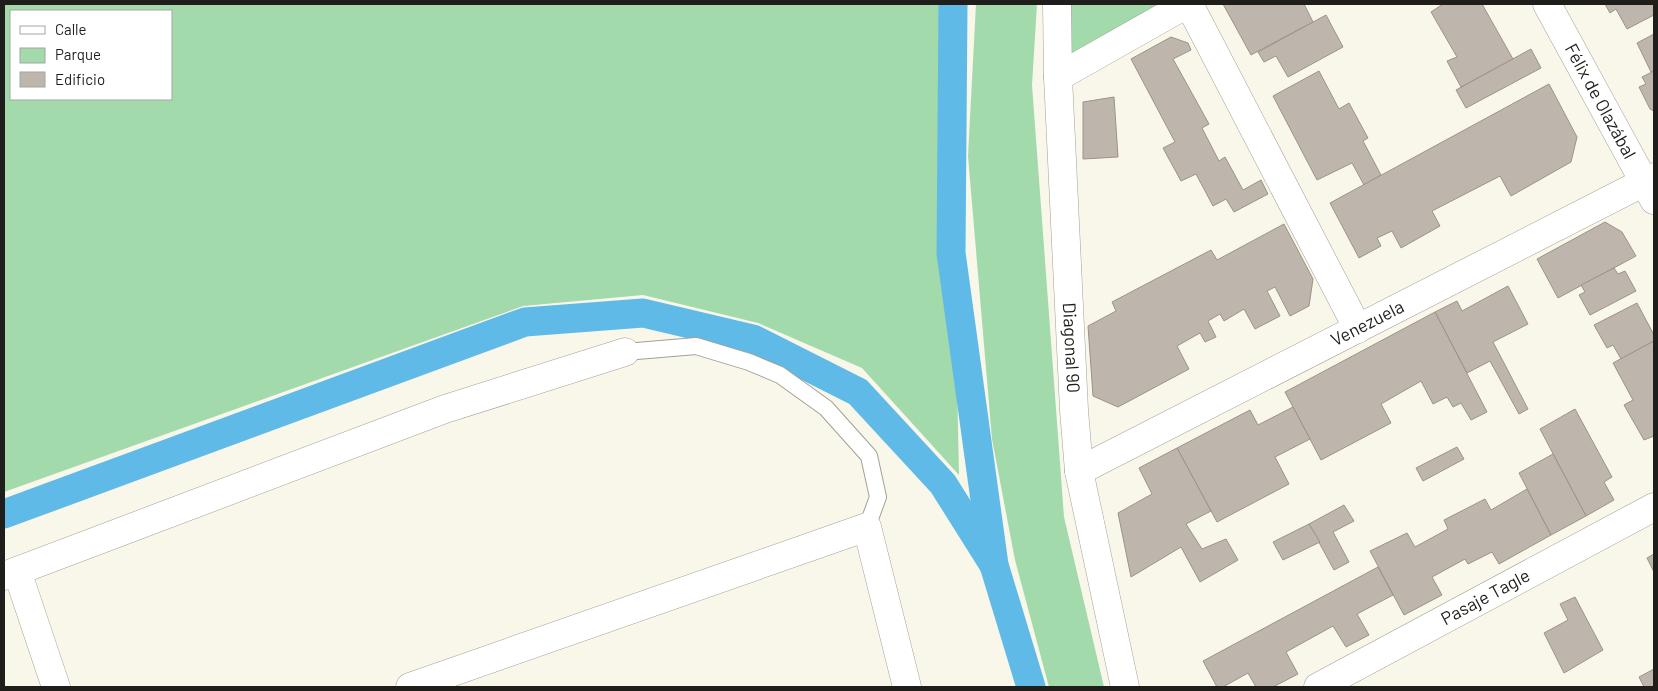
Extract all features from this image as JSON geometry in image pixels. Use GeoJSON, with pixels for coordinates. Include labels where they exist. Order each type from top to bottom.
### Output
{"type":"FeatureCollection","features":[{"type":"Feature","properties":{"kind":"street","name":"Diagonal 90"},"geometry":{"type":"LineString","coordinates":[[1058,4],[1058,77],[1074,410],[1080,471],[1125,687]]}},
{"type":"Feature","properties":{"kind":"street"},"geometry":{"type":"LineString","coordinates":[[1058,77],[1188,4],[1358,329]]}},
{"type":"Feature","properties":{"kind":"street","name":"Félix de Olazábal"},"geometry":{"type":"LineString","coordinates":[[1547,4],[1651,186]]}},
{"type":"Feature","properties":{"kind":"street","name":"Venezuela"},"geometry":{"type":"LineString","coordinates":[[1080,471],[1358,329],[1651,186]]}},
{"type":"Feature","properties":{"kind":"street"},"geometry":{"type":"LineString","coordinates":[[56,687],[10,573],[445,409],[625,352]]}},
{"type":"Feature","properties":{"kind":"street","name":"Pasaje Tagle"},"geometry":{"type":"LineString","coordinates":[[1318,687],[1654,508]]}},
{"type":"Feature","properties":{"kind":"street"},"geometry":{"type":"LineString","coordinates":[[410,687],[866,528],[907,687]]}},
{"type":"Feature","properties":{"kind":"lane"},"geometry":{"type":"LineString","coordinates":[[625,352],[696,346],[749,362],[780,375],[826,408],[869,456],[878,497],[866,528]]}},
{"type":"Feature","properties":{"kind":"green space"},"geometry":{"type":"Polygon","coordinates":[[[4,4],[949,4],[959,475],[862,368],[758,323],[643,295],[523,306],[4,492],[4,4]]]}},
{"type":"Feature","properties":{"kind":"green space"},"geometry":{"type":"Polygon","coordinates":[[[976,4],[1037,4],[1032,85],[1064,517],[1104,687],[1049,687],[1015,560],[992,439],[968,156],[976,4]]]}},
{"type":"Feature","properties":{"kind":"green space"},"geometry":{"type":"Polygon","coordinates":[[[1067,4],[1168,4],[1066,61],[1067,4]]]}},
{"type":"Feature","properties":{"kind":"building"},"geometry":{"type":"Polygon","coordinates":[[[1223,4],[1304,4],[1313,22],[1251,55],[1223,4]]]}},
{"type":"Feature","properties":{"kind":"building"},"geometry":{"type":"Polygon","coordinates":[[[1443,4],[1482,4],[1513,59],[1461,87],[1447,61],[1457,57],[1431,12],[1443,4]]]}},
{"type":"Feature","properties":{"kind":"building"},"geometry":{"type":"Polygon","coordinates":[[[1605,4],[1654,4],[1654,15],[1627,29],[1616,9],[1610,13],[1605,4]]]}},
{"type":"Feature","properties":{"kind":"building"},"geometry":{"type":"Polygon","coordinates":[[[1326,15],[1343,47],[1288,77],[1276,56],[1264,62],[1258,52],[1326,15]]]}},
{"type":"Feature","properties":{"kind":"building"},"geometry":{"type":"Polygon","coordinates":[[[1654,34],[1654,71],[1651,72],[1637,43],[1654,34]]]}},
{"type":"Feature","properties":{"kind":"building"},"geometry":{"type":"Polygon","coordinates":[[[1171,37],[1188,43],[1191,50],[1173,59],[1209,124],[1202,128],[1219,161],[1225,157],[1243,190],[1261,180],[1268,194],[1234,212],[1226,199],[1213,206],[1196,174],[1181,181],[1163,148],[1175,142],[1131,59],[1171,37]]]}},
{"type":"Feature","properties":{"kind":"building"},"geometry":{"type":"Polygon","coordinates":[[[1531,49],[1541,68],[1466,108],[1456,90],[1531,49]]]}},
{"type":"Feature","properties":{"kind":"building"},"geometry":{"type":"Polygon","coordinates":[[[1319,71],[1339,109],[1349,103],[1368,138],[1363,141],[1381,175],[1364,185],[1352,163],[1317,180],[1273,96],[1319,71]]]}},
{"type":"Feature","properties":{"kind":"building"},"geometry":{"type":"Polygon","coordinates":[[[1654,71],[1654,111],[1650,109],[1639,87],[1646,84],[1642,77],[1654,71]]]}},
{"type":"Feature","properties":{"kind":"building"},"geometry":{"type":"Polygon","coordinates":[[[1549,84],[1577,137],[1571,162],[1511,196],[1500,176],[1432,211],[1440,226],[1401,248],[1392,231],[1377,238],[1381,246],[1359,258],[1330,203],[1549,84]]]}},
{"type":"Feature","properties":{"kind":"building"},"geometry":{"type":"Polygon","coordinates":[[[1114,97],[1118,157],[1083,159],[1083,102],[1114,97]]]}},
{"type":"Feature","properties":{"kind":"building"},"geometry":{"type":"Polygon","coordinates":[[[1605,222],[1622,232],[1636,256],[1558,298],[1537,259],[1605,222]]]}},
{"type":"Feature","properties":{"kind":"building"},"geometry":{"type":"Polygon","coordinates":[[[1284,224],[1313,279],[1309,306],[1290,316],[1275,287],[1267,291],[1280,316],[1255,329],[1244,309],[1224,321],[1220,314],[1208,321],[1216,337],[1205,342],[1200,333],[1177,346],[1189,369],[1118,407],[1093,396],[1088,326],[1116,311],[1112,302],[1211,250],[1217,260],[1284,224]]]}},
{"type":"Feature","properties":{"kind":"building"},"geometry":{"type":"Polygon","coordinates":[[[1614,268],[1618,274],[1625,271],[1636,291],[1590,315],[1579,295],[1585,292],[1581,285],[1614,268]]]}},
{"type":"Feature","properties":{"kind":"building"},"geometry":{"type":"Polygon","coordinates":[[[1508,286],[1528,324],[1493,342],[1528,409],[1519,414],[1490,361],[1467,373],[1435,312],[1457,301],[1462,311],[1508,286]]]}},
{"type":"Feature","properties":{"kind":"building"},"geometry":{"type":"Polygon","coordinates":[[[1637,303],[1654,335],[1654,341],[1621,359],[1613,345],[1607,348],[1594,325],[1637,303]]]}},
{"type":"Feature","properties":{"kind":"building"},"geometry":{"type":"Polygon","coordinates":[[[1435,312],[1487,412],[1471,420],[1461,403],[1453,407],[1447,397],[1433,404],[1421,381],[1381,404],[1391,423],[1321,460],[1285,392],[1435,312]]]}},
{"type":"Feature","properties":{"kind":"building"},"geometry":{"type":"Polygon","coordinates":[[[1654,341],[1654,436],[1644,440],[1624,405],[1633,400],[1613,363],[1654,341]]]}},
{"type":"Feature","properties":{"kind":"building"},"geometry":{"type":"Polygon","coordinates":[[[1293,407],[1310,439],[1275,457],[1289,484],[1217,522],[1177,448],[1250,410],[1258,425],[1293,407]]]}},
{"type":"Feature","properties":{"kind":"building"},"geometry":{"type":"Polygon","coordinates":[[[1575,409],[1612,477],[1604,482],[1614,500],[1586,516],[1540,429],[1575,409]]]}},
{"type":"Feature","properties":{"kind":"building"},"geometry":{"type":"Polygon","coordinates":[[[1457,447],[1464,459],[1423,481],[1416,468],[1457,447]]]}},
{"type":"Feature","properties":{"kind":"building"},"geometry":{"type":"Polygon","coordinates":[[[1177,448],[1211,511],[1186,524],[1202,549],[1226,539],[1238,560],[1200,582],[1181,547],[1131,577],[1118,513],[1152,494],[1139,468],[1177,448]]]}},
{"type":"Feature","properties":{"kind":"building"},"geometry":{"type":"Polygon","coordinates":[[[1553,454],[1586,516],[1551,535],[1519,473],[1553,454]]]}},
{"type":"Feature","properties":{"kind":"building"},"geometry":{"type":"Polygon","coordinates":[[[1527,489],[1551,535],[1499,564],[1492,552],[1468,564],[1465,559],[1432,577],[1442,595],[1404,615],[1370,551],[1407,533],[1415,547],[1448,529],[1444,520],[1485,499],[1491,510],[1527,489]]]}},
{"type":"Feature","properties":{"kind":"building"},"geometry":{"type":"Polygon","coordinates":[[[1344,505],[1354,521],[1333,532],[1349,562],[1334,570],[1309,524],[1344,505]]]}},
{"type":"Feature","properties":{"kind":"building"},"geometry":{"type":"Polygon","coordinates":[[[1309,524],[1320,542],[1283,560],[1273,542],[1309,524]]]}},
{"type":"Feature","properties":{"kind":"building"},"geometry":{"type":"Polygon","coordinates":[[[1654,554],[1654,572],[1647,558],[1654,554]]]}},
{"type":"Feature","properties":{"kind":"building"},"geometry":{"type":"Polygon","coordinates":[[[1378,567],[1393,595],[1357,614],[1369,635],[1346,647],[1333,626],[1286,652],[1298,674],[1273,687],[1256,687],[1248,673],[1223,687],[1217,687],[1203,661],[1378,567]]]}},
{"type":"Feature","properties":{"kind":"building"},"geometry":{"type":"Polygon","coordinates":[[[1575,597],[1603,650],[1564,673],[1544,633],[1568,620],[1560,604],[1575,597]]]}},
{"type":"Feature","properties":{"kind":"building"},"geometry":{"type":"Polygon","coordinates":[[[1654,669],[1654,687],[1644,687],[1639,677],[1654,669]]]}},
{"type":"Feature","properties":{"kind":"waterway"},"geometry":{"type":"LineString","coordinates":[[953,4],[951,253],[994,565],[1031,687]]}},
{"type":"Feature","properties":{"kind":"waterway"},"geometry":{"type":"LineString","coordinates":[[4,514],[525,322],[643,313],[753,339],[858,392],[943,484],[994,565]]}}]}
